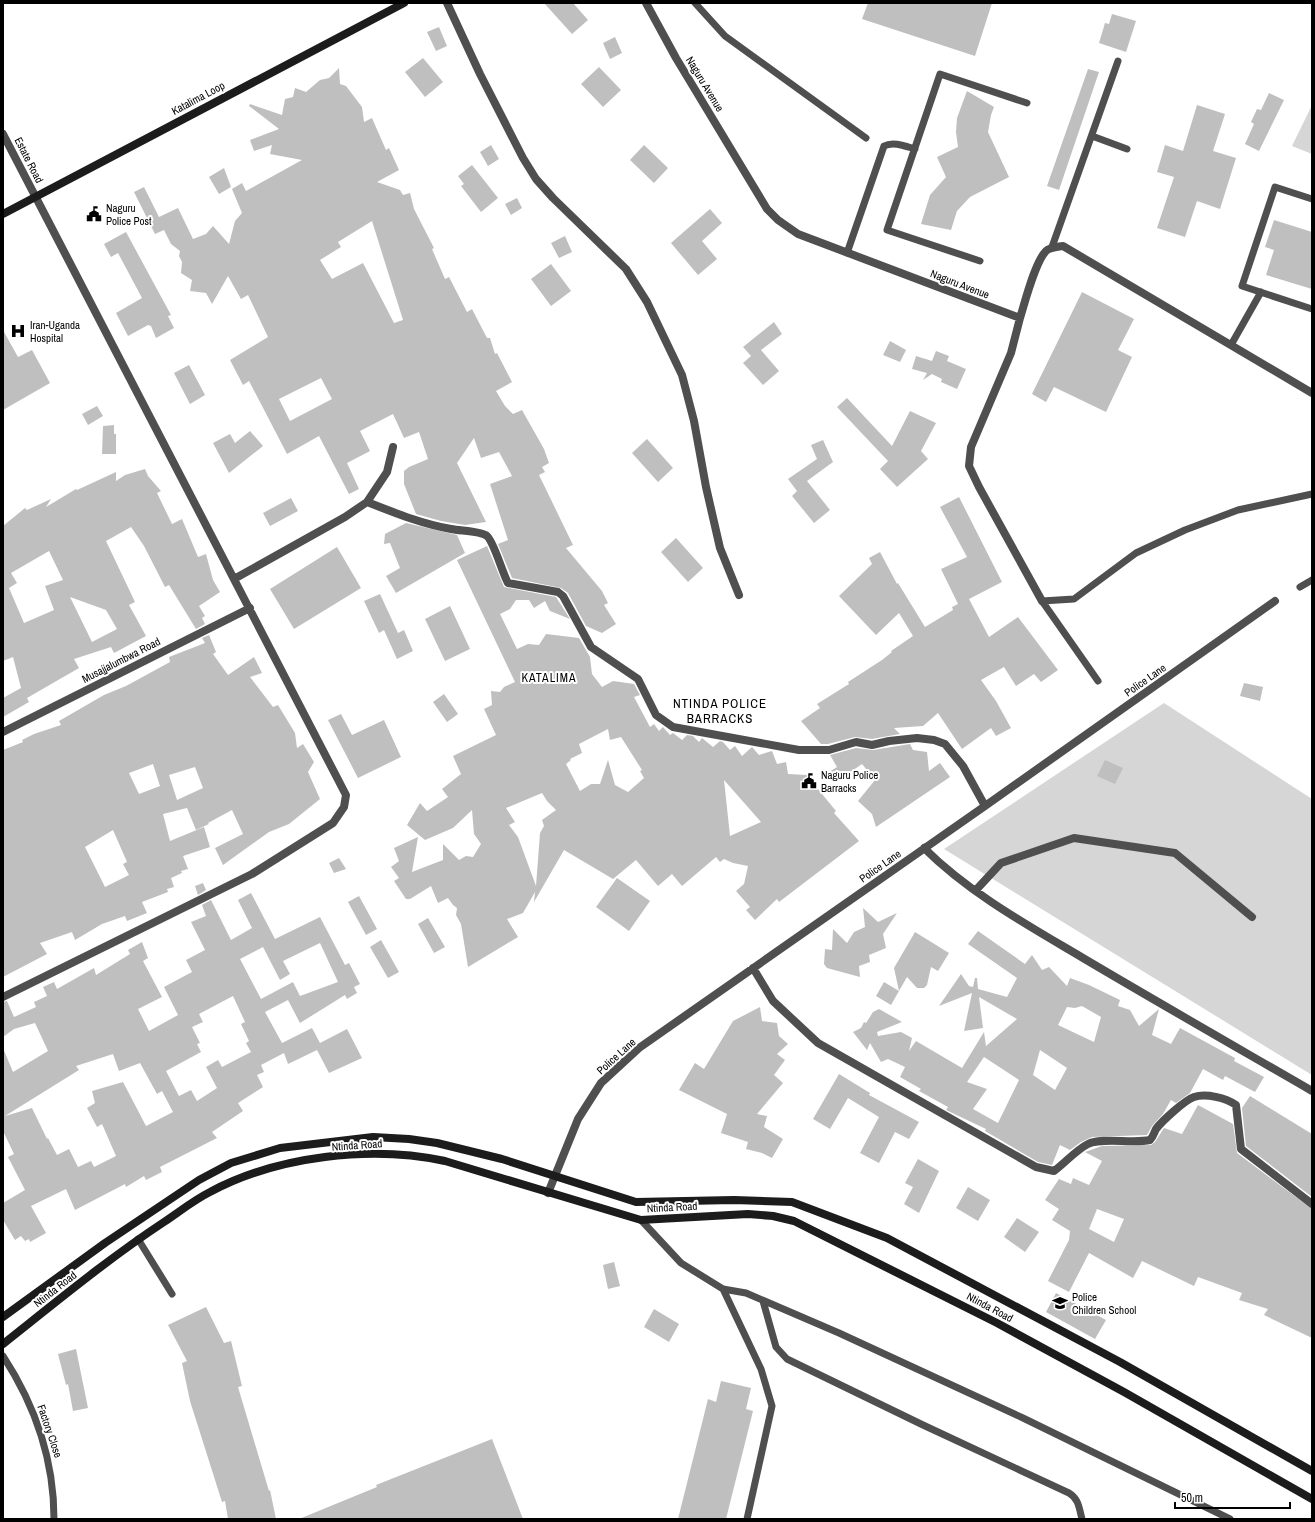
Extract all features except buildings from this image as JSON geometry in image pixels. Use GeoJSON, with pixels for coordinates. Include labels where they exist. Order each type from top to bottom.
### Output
{"type":"FeatureCollection","features":[{"type":"Feature","properties":{"kind":"main road","name":"Katalima Loop"},"geometry":{"type":"LineString","coordinates":[[3,214],[404,3]]}},
{"type":"Feature","properties":{"kind":"main road","name":"Ntinda Road"},"geometry":{"type":"LineString","coordinates":[[3,1317],[105,1243],[198,1180],[231,1164],[280,1148],[373,1137],[409,1139],[437,1143],[502,1159],[636,1202],[734,1200],[792,1202],[887,1238],[1107,1355],[1312,1471]]}},
{"type":"Feature","properties":{"kind":"main road","name":"Ntinda Road"},"geometry":{"type":"LineString","coordinates":[[3,1344],[121,1251],[209,1192],[238,1179],[283,1164],[343,1156],[381,1154],[418,1155],[510,1180],[548,1193],[641,1220],[748,1214],[773,1216],[794,1221],[996,1323],[1124,1392],[1312,1499]]}},
{"type":"Feature","properties":{"kind":"street"},"geometry":{"type":"LineString","coordinates":[[447,3],[480,74],[536,179],[553,198],[626,269],[647,302],[682,375],[694,421],[706,487],[720,548],[739,596]]}},
{"type":"Feature","properties":{"kind":"street","name":"Naguru Avenue"},"geometry":{"type":"LineString","coordinates":[[646,3],[676,58],[767,209],[778,220],[798,234],[1020,318]]}},
{"type":"Feature","properties":{"kind":"street","name":"Estate Road"},"geometry":{"type":"LineString","coordinates":[[3,134],[346,795],[344,807],[340,815],[325,829],[252,874],[3,996]]}},
{"type":"Feature","properties":{"kind":"street"},"geometry":{"type":"LineString","coordinates":[[1042,601],[978,487],[969,466],[970,447],[1011,353],[1020,318],[1036,271],[1045,252],[1052,247],[1063,246],[1312,393]]}},
{"type":"Feature","properties":{"kind":"street"},"geometry":{"type":"LineString","coordinates":[[234,579],[345,517],[367,502],[387,472],[393,447]]}},
{"type":"Feature","properties":{"kind":"street"},"geometry":{"type":"LineString","coordinates":[[367,502],[430,526],[483,533],[489,537],[503,575],[508,583],[558,592],[562,596],[591,647],[638,679],[656,715],[672,727],[799,750],[829,750],[856,742],[872,745],[889,741],[916,738],[934,740],[945,744],[963,766],[985,806]]}},
{"type":"Feature","properties":{"kind":"street","name":"Police Lane"},"geometry":{"type":"LineString","coordinates":[[548,1193],[578,1120],[601,1083],[639,1048],[1275,601]]}},
{"type":"Feature","properties":{"kind":"street","name":"Musajjalumbwa Road"},"geometry":{"type":"LineString","coordinates":[[3,732],[250,608]]}},
{"type":"Feature","properties":{"kind":"street"},"geometry":{"type":"LineString","coordinates":[[976,890],[1001,863],[1074,838],[1175,853],[1252,917]]}},
{"type":"Feature","properties":{"kind":"street"},"geometry":{"type":"LineString","coordinates":[[924,848],[936,861],[976,890],[1059,943],[1312,1091]]}},
{"type":"Feature","properties":{"kind":"street"},"geometry":{"type":"LineString","coordinates":[[753,968],[773,1001],[818,1043],[1036,1167],[1054,1171],[1087,1144],[1095,1142],[1150,1140],[1156,1129],[1192,1098],[1206,1096],[1227,1100],[1236,1105],[1241,1149],[1312,1204]]}},
{"type":"Feature","properties":{"kind":"lane"},"geometry":{"type":"LineString","coordinates":[[695,3],[725,36],[866,138]]}},
{"type":"Feature","properties":{"kind":"lane"},"geometry":{"type":"LineString","coordinates":[[1052,247],[1118,61]]}},
{"type":"Feature","properties":{"kind":"lane"},"geometry":{"type":"LineString","coordinates":[[980,261],[887,230],[940,74],[1027,102]]}},
{"type":"Feature","properties":{"kind":"lane"},"geometry":{"type":"LineString","coordinates":[[1092,136],[1127,149]]}},
{"type":"Feature","properties":{"kind":"lane"},"geometry":{"type":"LineString","coordinates":[[847,252],[884,146],[895,144],[915,149]]}},
{"type":"Feature","properties":{"kind":"lane"},"geometry":{"type":"LineString","coordinates":[[1312,199],[1275,187],[1242,286],[1312,309]]}},
{"type":"Feature","properties":{"kind":"lane"},"geometry":{"type":"LineString","coordinates":[[1231,345],[1261,292]]}},
{"type":"Feature","properties":{"kind":"lane"},"geometry":{"type":"LineString","coordinates":[[1098,681],[1042,601],[1074,598],[1136,553],[1185,530],[1238,510],[1312,494]]}},
{"type":"Feature","properties":{"kind":"lane"},"geometry":{"type":"LineString","coordinates":[[1300,587],[1312,580]]}},
{"type":"Feature","properties":{"kind":"lane"},"geometry":{"type":"LineString","coordinates":[[641,1220],[681,1263],[722,1288],[746,1293],[840,1333],[1023,1418],[1230,1519]]}},
{"type":"Feature","properties":{"kind":"lane"},"geometry":{"type":"LineString","coordinates":[[138,1239],[172,1294]]}},
{"type":"Feature","properties":{"kind":"lane"},"geometry":{"type":"LineString","coordinates":[[722,1288],[761,1369],[772,1406],[747,1519]]}},
{"type":"Feature","properties":{"kind":"lane"},"geometry":{"type":"LineString","coordinates":[[763,1300],[776,1347],[787,1359],[923,1425],[1069,1493],[1074,1496],[1078,1502],[1082,1519]]}},
{"type":"Feature","properties":{"kind":"lane","name":"Factory Close"},"geometry":{"type":"LineString","coordinates":[[3,1356],[18,1379],[38,1423],[50,1462],[54,1519]]}},
{"type":"Feature","properties":{"kind":"shaded area"},"geometry":{"type":"Polygon","coordinates":[[[1312,105],[1312,154],[1292,146],[1312,105]]]}},
{"type":"Feature","properties":{"kind":"shaded area"},"geometry":{"type":"Polygon","coordinates":[[[1164,703],[1312,799],[1312,1075],[944,849],[1164,703]]]}},
{"type":"Feature","properties":{"kind":"place","name":"Naguru Police Post"},"geometry":{"type":"Point","coordinates":[94,214]}},
{"type":"Feature","properties":{"kind":"place","name":"Iran-Uganda Hospital"},"geometry":{"type":"Point","coordinates":[18,331]}},
{"type":"Feature","properties":{"kind":"place","name":"Naguru Police Barracks"},"geometry":{"type":"Point","coordinates":[809,781]}},
{"type":"Feature","properties":{"kind":"place","name":"Police Children School"},"geometry":{"type":"Point","coordinates":[1060,1303]}},
{"type":"Feature","properties":{"kind":"district","name":"KATALIMA"},"geometry":{"type":"Point","coordinates":[549,678]}},
{"type":"Feature","properties":{"kind":"district","name":"NTINDA POLICE BARRACKS"},"geometry":{"type":"Point","coordinates":[720,710]}}]}
